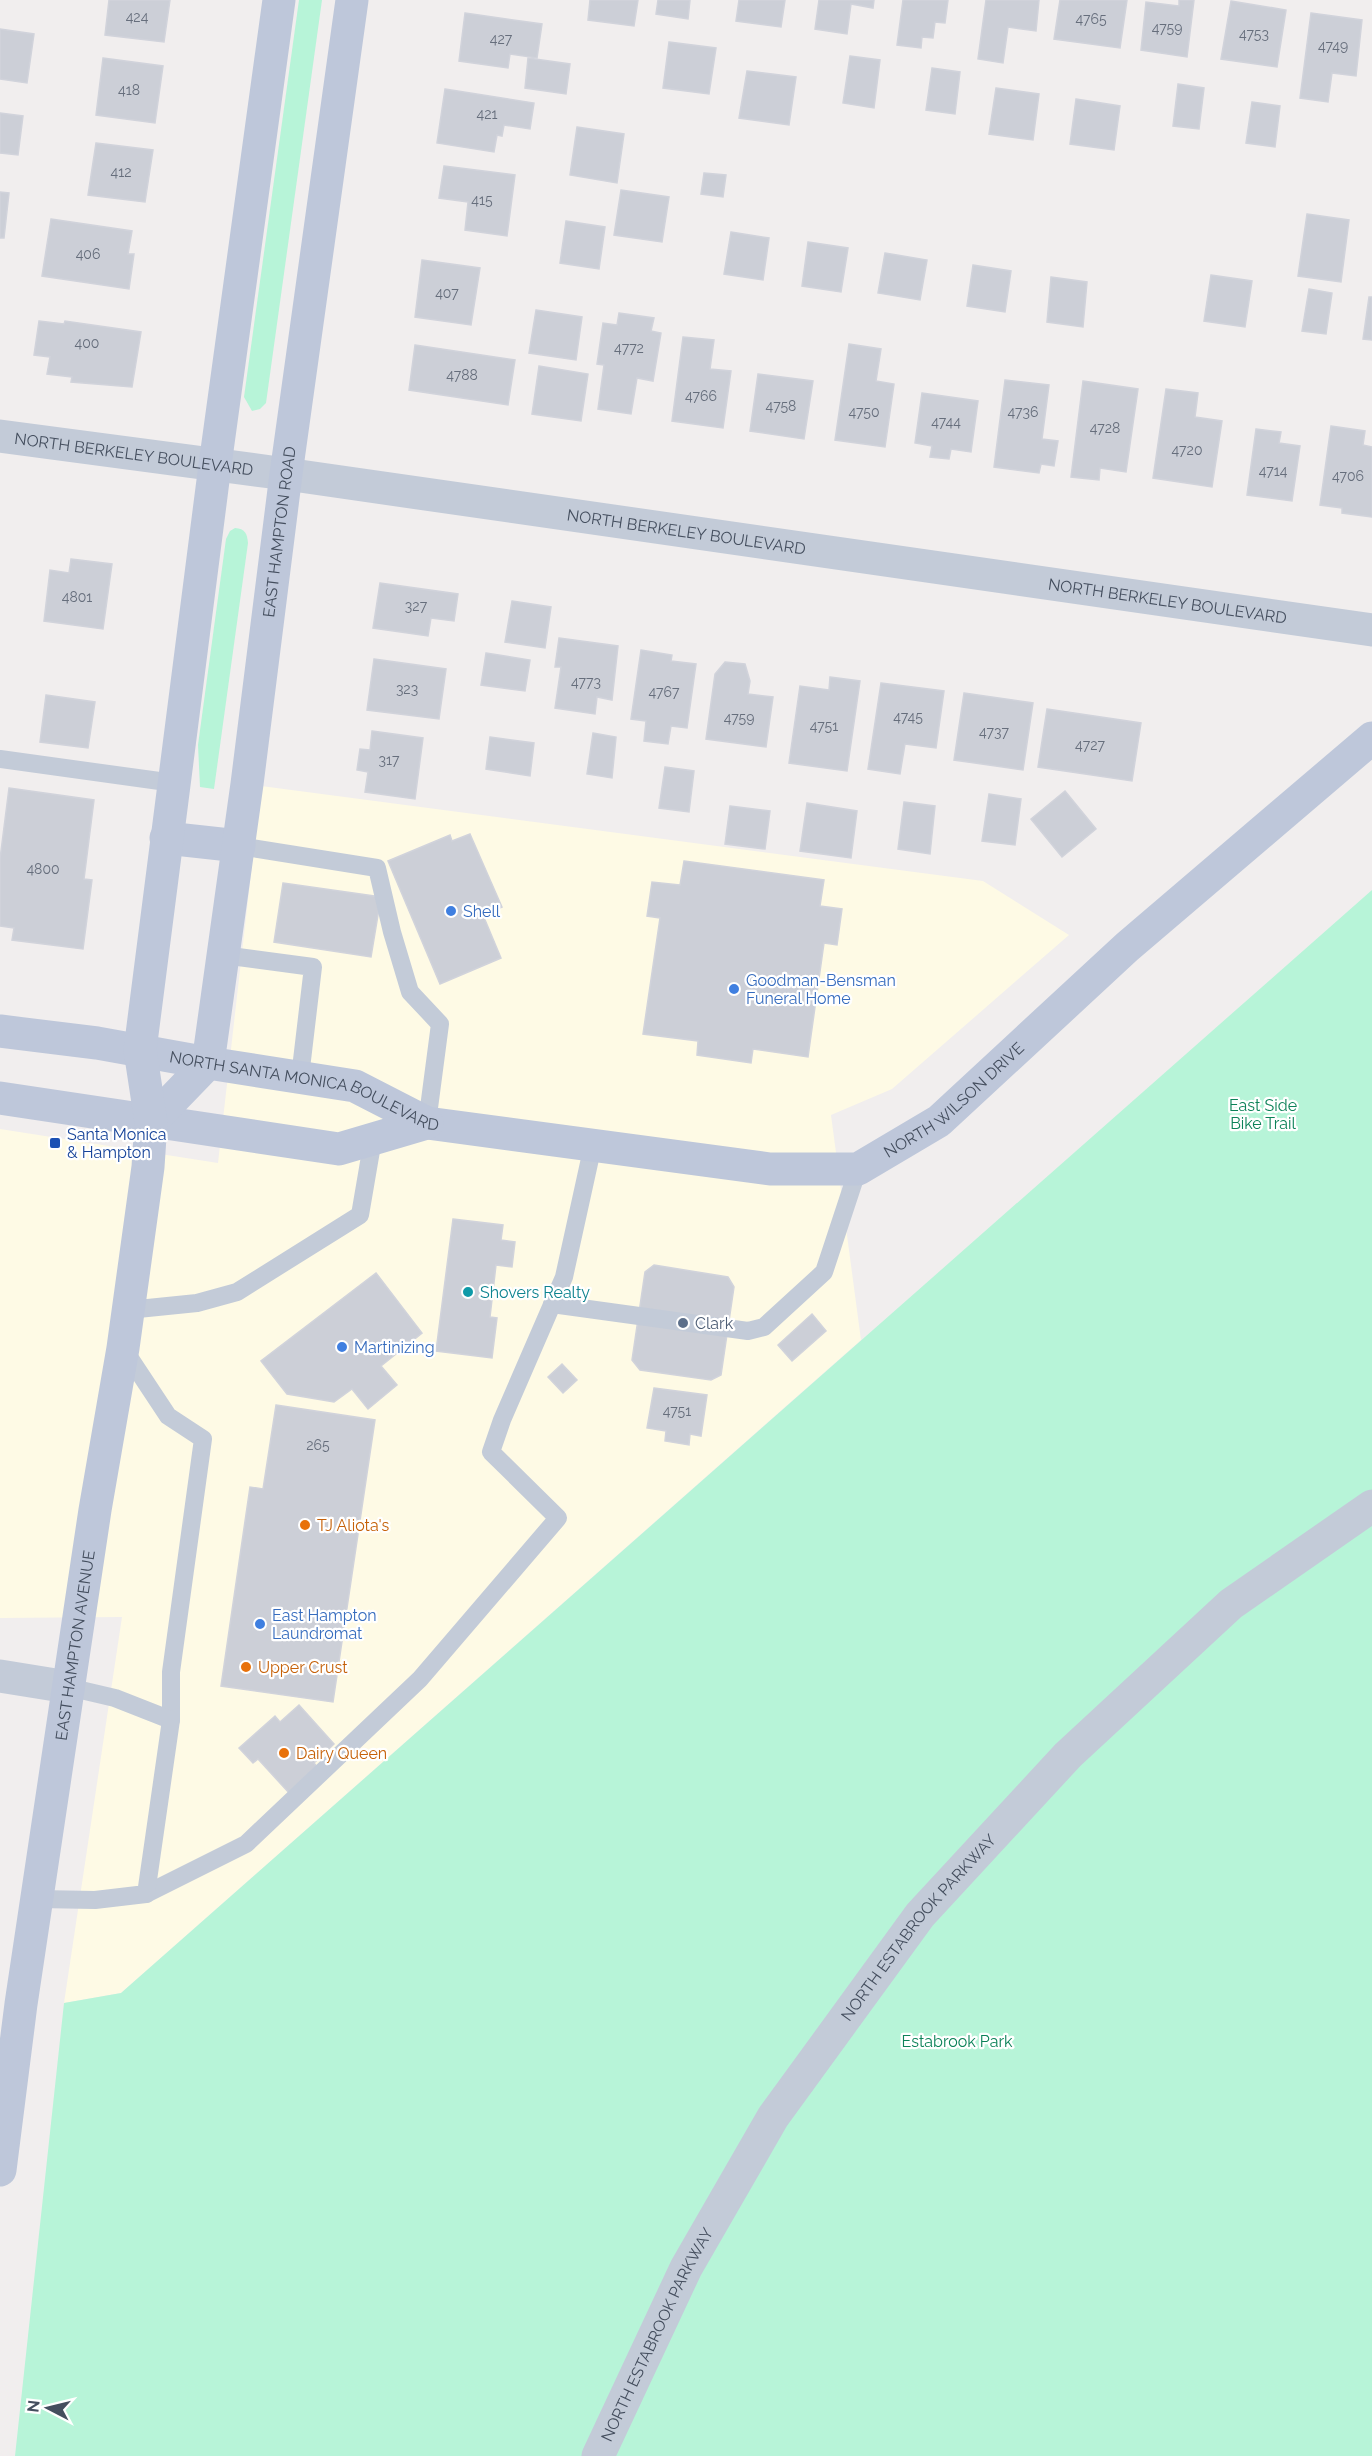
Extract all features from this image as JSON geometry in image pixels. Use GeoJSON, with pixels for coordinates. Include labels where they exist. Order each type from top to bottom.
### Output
{"type":"FeatureCollection","features":[{"type":"Feature","properties":{"kind":"main road"},"geometry":{"type":"LineString","coordinates":[[140,1050],[214,465],[279,0]]}},
{"type":"Feature","properties":{"kind":"main road","name":"EAST HAMPTON ROAD"},"geometry":{"type":"LineString","coordinates":[[208,1063],[352,0]]}},
{"type":"Feature","properties":{"kind":"main road","name":"NORTH WILSON DRIVE"},"geometry":{"type":"LineString","coordinates":[[858,1169],[939,1121],[1127,946],[1372,738]]}},
{"type":"Feature","properties":{"kind":"main road"},"geometry":{"type":"LineString","coordinates":[[166,838],[238,846]]}},
{"type":"Feature","properties":{"kind":"main road","name":"NORTH SANTA MONICA BOULEVARD"},"geometry":{"type":"LineString","coordinates":[[0,1031],[140,1050],[355,1086],[427,1123]]}},
{"type":"Feature","properties":{"kind":"main road","name":"EAST HAMPTON AVENUE"},"geometry":{"type":"LineString","coordinates":[[0,2170],[68,1687],[123,1347],[148,1167],[151,1122],[140,1050]]}},
{"type":"Feature","properties":{"kind":"main road"},"geometry":{"type":"LineString","coordinates":[[151,1122],[208,1063]]}},
{"type":"Feature","properties":{"kind":"main road","name":"NORTH SANTA MONICA BOULEVARD"},"geometry":{"type":"LineString","coordinates":[[0,1098],[339,1149],[427,1123]]}},
{"type":"Feature","properties":{"kind":"main road"},"geometry":{"type":"LineString","coordinates":[[427,1123],[770,1169],[858,1169]]}},
{"type":"Feature","properties":{"kind":"street","name":"NORTH BERKELEY BOULEVARD"},"geometry":{"type":"LineString","coordinates":[[0,436],[286,474],[1372,630]]}},
{"type":"Feature","properties":{"kind":"street","name":"NORTH ESTABROOK PARKWAY"},"geometry":{"type":"LineString","coordinates":[[598,2456],[686,2268],[773,2117],[921,1915],[1068,1755],[1231,1604],[1372,1506]]}},
{"type":"Feature","properties":{"kind":"street"},"geometry":{"type":"LineString","coordinates":[[0,1676],[68,1687]]}},
{"type":"Feature","properties":{"kind":"lane"},"geometry":{"type":"LineString","coordinates":[[0,759],[174,783]]}},
{"type":"Feature","properties":{"kind":"lane"},"geometry":{"type":"LineString","coordinates":[[238,846],[377,867],[392,932],[410,992],[440,1024],[427,1123]]}},
{"type":"Feature","properties":{"kind":"lane"},"geometry":{"type":"LineString","coordinates":[[223,955],[313,967],[300,1077]]}},
{"type":"Feature","properties":{"kind":"lane"},"geometry":{"type":"LineString","coordinates":[[128,1310],[197,1303],[237,1292],[360,1215],[373,1139]]}},
{"type":"Feature","properties":{"kind":"lane"},"geometry":{"type":"LineString","coordinates":[[37,1899],[95,1900],[146,1894],[246,1844],[420,1679],[558,1518],[491,1452],[502,1420],[564,1277],[593,1145]]}},
{"type":"Feature","properties":{"kind":"lane"},"geometry":{"type":"LineString","coordinates":[[552,1304],[748,1331],[764,1327],[824,1272],[858,1169]]}},
{"type":"Feature","properties":{"kind":"lane"},"geometry":{"type":"LineString","coordinates":[[123,1347],[168,1416],[203,1439],[171,1672],[171,1720],[146,1894]]}},
{"type":"Feature","properties":{"kind":"lane"},"geometry":{"type":"LineString","coordinates":[[68,1687],[115,1698],[171,1720]]}},
{"type":"Feature","properties":{"kind":"shaded area"},"geometry":{"type":"Polygon","coordinates":[[[261,786],[983,881],[1069,935],[892,1089],[831,1115],[861,1340],[121,1993],[64,2003],[122,1617],[0,1618],[0,1129],[218,1163],[261,786]]]}},
{"type":"Feature","properties":{"kind":"green space"},"geometry":{"type":"Polygon","coordinates":[[[299,0],[322,0],[266,403],[260,409],[252,411],[244,397],[299,0]]]}},
{"type":"Feature","properties":{"kind":"green space"},"geometry":{"type":"Polygon","coordinates":[[[235,528],[245,532],[248,543],[214,789],[200,787],[198,745],[226,539],[230,531],[235,528]]]}},
{"type":"Feature","properties":{"kind":"green space","name":"Estabrook Park"},"geometry":{"type":"Polygon","coordinates":[[[1372,890],[1372,2456],[15,2456],[64,2003],[121,1993],[1372,890]]]}},
{"type":"Feature","properties":{"kind":"building"},"geometry":{"type":"Polygon","coordinates":[[[109,0],[170,0],[164,42],[105,35],[109,0]]]}},
{"type":"Feature","properties":{"kind":"building"},"geometry":{"type":"Polygon","coordinates":[[[590,0],[638,0],[634,26],[588,20],[590,0]]]}},
{"type":"Feature","properties":{"kind":"building"},"geometry":{"type":"Polygon","coordinates":[[[658,0],[690,0],[688,19],[656,14],[658,0]]]}},
{"type":"Feature","properties":{"kind":"building"},"geometry":{"type":"Polygon","coordinates":[[[739,0],[785,0],[781,27],[736,21],[739,0]]]}},
{"type":"Feature","properties":{"kind":"building"},"geometry":{"type":"Polygon","coordinates":[[[819,0],[874,0],[873,8],[851,4],[847,34],[815,29],[819,0]]]}},
{"type":"Feature","properties":{"kind":"building"},"geometry":{"type":"Polygon","coordinates":[[[903,0],[948,0],[945,23],[935,22],[933,38],[922,37],[921,48],[897,45],[903,0]]]}},
{"type":"Feature","properties":{"kind":"building"},"geometry":{"type":"Polygon","coordinates":[[[986,0],[1039,0],[1036,31],[1008,27],[1003,63],[978,59],[986,0]]]}},
{"type":"Feature","properties":{"kind":"building"},"geometry":{"type":"Polygon","coordinates":[[[1060,0],[1127,0],[1120,48],[1054,39],[1060,0]]]}},
{"type":"Feature","properties":{"kind":"building"},"geometry":{"type":"Polygon","coordinates":[[[1179,0],[1194,0],[1187,57],[1141,50],[1146,2],[1179,6],[1179,0]]]}},
{"type":"Feature","properties":{"kind":"building"},"geometry":{"type":"Polygon","coordinates":[[[1231,1],[1286,10],[1277,67],[1221,59],[1231,1]]]}},
{"type":"Feature","properties":{"kind":"building"},"geometry":{"type":"Polygon","coordinates":[[[465,13],[542,24],[537,58],[510,54],[508,68],[459,61],[465,13]]]}},
{"type":"Feature","properties":{"kind":"building"},"geometry":{"type":"Polygon","coordinates":[[[1311,13],[1362,20],[1356,76],[1332,73],[1328,102],[1300,98],[1311,13]]]}},
{"type":"Feature","properties":{"kind":"building"},"geometry":{"type":"Polygon","coordinates":[[[0,29],[34,34],[27,83],[0,79],[0,29]]]}},
{"type":"Feature","properties":{"kind":"building"},"geometry":{"type":"Polygon","coordinates":[[[669,42],[716,48],[709,94],[663,88],[669,42]]]}},
{"type":"Feature","properties":{"kind":"building"},"geometry":{"type":"Polygon","coordinates":[[[850,56],[880,60],[874,108],[843,103],[850,56]]]}},
{"type":"Feature","properties":{"kind":"building"},"geometry":{"type":"Polygon","coordinates":[[[103,58],[163,66],[155,123],[96,115],[103,58]]]}},
{"type":"Feature","properties":{"kind":"building"},"geometry":{"type":"Polygon","coordinates":[[[528,58],[570,64],[566,94],[525,88],[528,58]]]}},
{"type":"Feature","properties":{"kind":"building"},"geometry":{"type":"Polygon","coordinates":[[[932,68],[960,72],[955,114],[926,110],[932,68]]]}},
{"type":"Feature","properties":{"kind":"building"},"geometry":{"type":"Polygon","coordinates":[[[747,71],[796,77],[789,125],[739,118],[747,71]]]}},
{"type":"Feature","properties":{"kind":"building"},"geometry":{"type":"Polygon","coordinates":[[[1178,84],[1204,88],[1199,129],[1173,126],[1178,84]]]}},
{"type":"Feature","properties":{"kind":"building"},"geometry":{"type":"Polygon","coordinates":[[[996,88],[1039,94],[1033,140],[989,134],[996,88]]]}},
{"type":"Feature","properties":{"kind":"building"},"geometry":{"type":"Polygon","coordinates":[[[445,89],[534,103],[530,129],[504,125],[502,136],[497,135],[494,152],[437,143],[445,89]]]}},
{"type":"Feature","properties":{"kind":"building"},"geometry":{"type":"Polygon","coordinates":[[[1076,99],[1120,106],[1114,150],[1070,144],[1076,99]]]}},
{"type":"Feature","properties":{"kind":"building"},"geometry":{"type":"Polygon","coordinates":[[[1252,102],[1280,106],[1275,147],[1246,143],[1252,102]]]}},
{"type":"Feature","properties":{"kind":"building"},"geometry":{"type":"Polygon","coordinates":[[[0,113],[23,116],[18,155],[0,153],[0,113]]]}},
{"type":"Feature","properties":{"kind":"building"},"geometry":{"type":"Polygon","coordinates":[[[577,127],[624,134],[617,183],[570,175],[577,127]]]}},
{"type":"Feature","properties":{"kind":"building"},"geometry":{"type":"Polygon","coordinates":[[[96,143],[153,150],[145,202],[88,195],[96,143]]]}},
{"type":"Feature","properties":{"kind":"building"},"geometry":{"type":"Polygon","coordinates":[[[444,166],[515,175],[507,236],[465,230],[468,202],[439,198],[444,166]]]}},
{"type":"Feature","properties":{"kind":"building"},"geometry":{"type":"Polygon","coordinates":[[[704,173],[726,175],[723,197],[701,194],[704,173]]]}},
{"type":"Feature","properties":{"kind":"building"},"geometry":{"type":"Polygon","coordinates":[[[621,190],[669,197],[662,242],[614,235],[621,190]]]}},
{"type":"Feature","properties":{"kind":"building"},"geometry":{"type":"Polygon","coordinates":[[[0,192],[9,193],[4,238],[0,238],[0,192]]]}},
{"type":"Feature","properties":{"kind":"building"},"geometry":{"type":"Polygon","coordinates":[[[1307,214],[1349,220],[1341,282],[1298,276],[1307,214]]]}},
{"type":"Feature","properties":{"kind":"building"},"geometry":{"type":"Polygon","coordinates":[[[51,219],[132,231],[128,254],[134,254],[129,289],[42,276],[51,219]]]}},
{"type":"Feature","properties":{"kind":"building"},"geometry":{"type":"Polygon","coordinates":[[[566,221],[605,227],[599,269],[560,263],[566,221]]]}},
{"type":"Feature","properties":{"kind":"building"},"geometry":{"type":"Polygon","coordinates":[[[731,232],[769,238],[763,280],[724,274],[731,232]]]}},
{"type":"Feature","properties":{"kind":"building"},"geometry":{"type":"Polygon","coordinates":[[[808,242],[848,248],[841,292],[802,286],[808,242]]]}},
{"type":"Feature","properties":{"kind":"building"},"geometry":{"type":"Polygon","coordinates":[[[885,253],[927,260],[920,300],[878,293],[885,253]]]}},
{"type":"Feature","properties":{"kind":"building"},"geometry":{"type":"Polygon","coordinates":[[[422,260],[480,268],[471,325],[415,317],[422,260]]]}},
{"type":"Feature","properties":{"kind":"building"},"geometry":{"type":"Polygon","coordinates":[[[973,265],[1011,271],[1005,312],[967,306],[973,265]]]}},
{"type":"Feature","properties":{"kind":"building"},"geometry":{"type":"Polygon","coordinates":[[[1211,275],[1252,281],[1245,327],[1204,321],[1211,275]]]}},
{"type":"Feature","properties":{"kind":"building"},"geometry":{"type":"Polygon","coordinates":[[[1051,277],[1087,282],[1083,327],[1047,322],[1051,277]]]}},
{"type":"Feature","properties":{"kind":"building"},"geometry":{"type":"Polygon","coordinates":[[[1309,289],[1332,293],[1326,334],[1302,331],[1309,289]]]}},
{"type":"Feature","properties":{"kind":"building"},"geometry":{"type":"Polygon","coordinates":[[[1369,297],[1372,297],[1372,340],[1363,339],[1369,297]]]}},
{"type":"Feature","properties":{"kind":"building"},"geometry":{"type":"Polygon","coordinates":[[[536,310],[582,317],[576,360],[529,353],[536,310]]]}},
{"type":"Feature","properties":{"kind":"building"},"geometry":{"type":"Polygon","coordinates":[[[619,313],[654,318],[651,331],[661,333],[653,381],[637,378],[631,414],[598,409],[604,365],[597,364],[603,323],[617,325],[619,313]]]}},
{"type":"Feature","properties":{"kind":"building"},"geometry":{"type":"Polygon","coordinates":[[[39,321],[64,324],[65,321],[141,332],[132,387],[71,382],[72,377],[47,374],[50,357],[34,355],[39,321]]]}},
{"type":"Feature","properties":{"kind":"building"},"geometry":{"type":"Polygon","coordinates":[[[683,337],[714,340],[710,369],[731,371],[723,428],[672,421],[683,337]]]}},
{"type":"Feature","properties":{"kind":"building"},"geometry":{"type":"Polygon","coordinates":[[[849,344],[881,349],[876,381],[894,384],[885,447],[835,440],[849,344]]]}},
{"type":"Feature","properties":{"kind":"building"},"geometry":{"type":"Polygon","coordinates":[[[415,345],[515,360],[508,405],[409,390],[415,345]]]}},
{"type":"Feature","properties":{"kind":"building"},"geometry":{"type":"Polygon","coordinates":[[[539,366],[588,374],[581,421],[532,414],[539,366]]]}},
{"type":"Feature","properties":{"kind":"building"},"geometry":{"type":"Polygon","coordinates":[[[758,374],[813,381],[804,439],[750,431],[758,374]]]}},
{"type":"Feature","properties":{"kind":"building"},"geometry":{"type":"Polygon","coordinates":[[[1005,380],[1049,385],[1042,439],[1058,441],[1054,466],[1041,464],[1039,473],[994,467],[1005,380]]]}},
{"type":"Feature","properties":{"kind":"building"},"geometry":{"type":"Polygon","coordinates":[[[1083,381],[1138,389],[1126,472],[1100,468],[1099,480],[1071,477],[1083,381]]]}},
{"type":"Feature","properties":{"kind":"building"},"geometry":{"type":"Polygon","coordinates":[[[1166,389],[1198,393],[1195,417],[1222,421],[1212,487],[1153,478],[1166,389]]]}},
{"type":"Feature","properties":{"kind":"building"},"geometry":{"type":"Polygon","coordinates":[[[922,393],[978,401],[971,452],[951,449],[949,459],[930,457],[932,446],[915,443],[922,393]]]}},
{"type":"Feature","properties":{"kind":"building"},"geometry":{"type":"Polygon","coordinates":[[[1331,426],[1365,431],[1363,445],[1372,447],[1372,517],[1342,513],[1342,508],[1320,505],[1331,426]]]}},
{"type":"Feature","properties":{"kind":"building"},"geometry":{"type":"Polygon","coordinates":[[[1256,429],[1281,432],[1279,443],[1300,446],[1292,501],[1247,495],[1256,429]]]}},
{"type":"Feature","properties":{"kind":"building"},"geometry":{"type":"Polygon","coordinates":[[[71,559],[112,564],[103,629],[44,621],[50,570],[69,573],[71,559]]]}},
{"type":"Feature","properties":{"kind":"building"},"geometry":{"type":"Polygon","coordinates":[[[380,583],[458,594],[454,621],[431,618],[428,636],[373,628],[380,583]]]}},
{"type":"Feature","properties":{"kind":"building"},"geometry":{"type":"Polygon","coordinates":[[[512,601],[551,607],[545,648],[505,642],[512,601]]]}},
{"type":"Feature","properties":{"kind":"building"},"geometry":{"type":"Polygon","coordinates":[[[559,638],[618,646],[612,700],[597,697],[595,714],[555,708],[561,667],[555,667],[559,638]]]}},
{"type":"Feature","properties":{"kind":"building"},"geometry":{"type":"Polygon","coordinates":[[[641,650],[672,655],[671,661],[696,664],[687,728],[671,726],[668,744],[644,741],[646,721],[631,719],[641,650]]]}},
{"type":"Feature","properties":{"kind":"building"},"geometry":{"type":"Polygon","coordinates":[[[486,653],[530,660],[525,691],[481,685],[486,653]]]}},
{"type":"Feature","properties":{"kind":"building"},"geometry":{"type":"Polygon","coordinates":[[[374,659],[446,669],[439,719],[367,710],[374,659]]]}},
{"type":"Feature","properties":{"kind":"building"},"geometry":{"type":"Polygon","coordinates":[[[725,662],[745,664],[750,681],[748,694],[773,697],[766,747],[706,739],[715,674],[725,662]]]}},
{"type":"Feature","properties":{"kind":"building"},"geometry":{"type":"Polygon","coordinates":[[[830,677],[860,681],[847,771],[789,763],[800,686],[829,690],[830,677]]]}},
{"type":"Feature","properties":{"kind":"building"},"geometry":{"type":"Polygon","coordinates":[[[881,683],[944,691],[936,748],[905,744],[900,774],[868,769],[881,683]]]}},
{"type":"Feature","properties":{"kind":"building"},"geometry":{"type":"Polygon","coordinates":[[[964,693],[1033,703],[1023,770],[954,760],[964,693]]]}},
{"type":"Feature","properties":{"kind":"building"},"geometry":{"type":"Polygon","coordinates":[[[46,695],[95,702],[88,748],[40,742],[46,695]]]}},
{"type":"Feature","properties":{"kind":"building"},"geometry":{"type":"Polygon","coordinates":[[[1047,709],[1141,723],[1132,781],[1038,767],[1047,709]]]}},
{"type":"Feature","properties":{"kind":"building"},"geometry":{"type":"Polygon","coordinates":[[[372,731],[423,738],[415,799],[365,792],[368,772],[357,770],[360,749],[370,750],[372,731]]]}},
{"type":"Feature","properties":{"kind":"building"},"geometry":{"type":"Polygon","coordinates":[[[593,733],[616,737],[612,778],[587,774],[593,733]]]}},
{"type":"Feature","properties":{"kind":"building"},"geometry":{"type":"Polygon","coordinates":[[[490,737],[534,743],[530,776],[486,769],[490,737]]]}},
{"type":"Feature","properties":{"kind":"building"},"geometry":{"type":"Polygon","coordinates":[[[665,767],[694,771],[689,812],[659,808],[665,767]]]}},
{"type":"Feature","properties":{"kind":"building"},"geometry":{"type":"Polygon","coordinates":[[[9,788],[94,800],[84,879],[92,880],[83,949],[12,940],[14,928],[0,926],[0,859],[9,788]]]}},
{"type":"Feature","properties":{"kind":"building"},"geometry":{"type":"Polygon","coordinates":[[[1065,791],[1096,829],[1062,857],[1031,819],[1065,791]]]}},
{"type":"Feature","properties":{"kind":"building"},"geometry":{"type":"Polygon","coordinates":[[[989,794],[1021,799],[1015,845],[982,841],[989,794]]]}},
{"type":"Feature","properties":{"kind":"building"},"geometry":{"type":"Polygon","coordinates":[[[904,802],[935,806],[930,854],[898,849],[904,802]]]}},
{"type":"Feature","properties":{"kind":"building"},"geometry":{"type":"Polygon","coordinates":[[[807,803],[857,811],[851,858],[800,851],[807,803]]]}},
{"type":"Feature","properties":{"kind":"building"},"geometry":{"type":"Polygon","coordinates":[[[730,806],[770,811],[765,849],[725,844],[730,806]]]}},
{"type":"Feature","properties":{"kind":"building","name":"Shell"},"geometry":{"type":"Polygon","coordinates":[[[470,834],[502,907],[483,915],[501,958],[440,984],[388,861],[450,835],[452,841],[470,834]]]}},
{"type":"Feature","properties":{"kind":"building","name":"Goodman-Bensman Funeral Home"},"geometry":{"type":"Polygon","coordinates":[[[684,861],[824,880],[820,906],[842,909],[837,945],[824,943],[808,1057],[753,1049],[751,1063],[697,1055],[698,1041],[643,1034],[660,918],[647,916],[652,882],[680,885],[684,861]]]}},
{"type":"Feature","properties":{"kind":"building"},"geometry":{"type":"Polygon","coordinates":[[[283,883],[381,897],[371,957],[274,942],[283,883]]]}},
{"type":"Feature","properties":{"kind":"building","name":"Shovers Realty"},"geometry":{"type":"Polygon","coordinates":[[[453,1219],[503,1225],[501,1240],[515,1242],[512,1267],[496,1265],[490,1317],[497,1318],[492,1358],[436,1351],[453,1219]]]}},
{"type":"Feature","properties":{"kind":"building","name":"Clark"},"geometry":{"type":"Polygon","coordinates":[[[654,1265],[728,1277],[734,1287],[721,1375],[711,1380],[640,1370],[632,1360],[645,1272],[654,1265]]]}},
{"type":"Feature","properties":{"kind":"building","name":"Martinizing"},"geometry":{"type":"Polygon","coordinates":[[[376,1273],[422,1333],[381,1366],[397,1385],[368,1409],[352,1389],[334,1402],[287,1394],[261,1361],[376,1273]]]}},
{"type":"Feature","properties":{"kind":"building"},"geometry":{"type":"Polygon","coordinates":[[[812,1314],[826,1331],[792,1361],[778,1345],[812,1314]]]}},
{"type":"Feature","properties":{"kind":"building"},"geometry":{"type":"Polygon","coordinates":[[[562,1364],[577,1380],[563,1393],[548,1377],[562,1364]]]}},
{"type":"Feature","properties":{"kind":"building"},"geometry":{"type":"Polygon","coordinates":[[[654,1388],[707,1395],[701,1436],[690,1434],[689,1445],[665,1441],[666,1431],[647,1428],[654,1388]]]}},
{"type":"Feature","properties":{"kind":"building"},"geometry":{"type":"Polygon","coordinates":[[[276,1405],[375,1420],[333,1702],[221,1686],[250,1487],[263,1489],[276,1405]]]}},
{"type":"Feature","properties":{"kind":"building","name":"Dairy Queen"},"geometry":{"type":"Polygon","coordinates":[[[299,1705],[334,1744],[314,1763],[318,1768],[290,1794],[258,1759],[253,1763],[239,1748],[275,1716],[280,1722],[299,1705]]]}},
{"type":"Feature","properties":{"kind":"place","name":"Shell"},"geometry":{"type":"Point","coordinates":[451,911]}},
{"type":"Feature","properties":{"kind":"place","name":"Goodman-Bensman Funeral Home"},"geometry":{"type":"Point","coordinates":[734,989]}},
{"type":"Feature","properties":{"kind":"place","name":"Santa Monica & Hampton"},"geometry":{"type":"Point","coordinates":[55,1143]}},
{"type":"Feature","properties":{"kind":"place","name":"Shovers Realty"},"geometry":{"type":"Point","coordinates":[468,1292]}},
{"type":"Feature","properties":{"kind":"place","name":"Clark"},"geometry":{"type":"Point","coordinates":[683,1323]}},
{"type":"Feature","properties":{"kind":"place","name":"Martinizing"},"geometry":{"type":"Point","coordinates":[342,1347]}},
{"type":"Feature","properties":{"kind":"place","name":"TJ Aliota's"},"geometry":{"type":"Point","coordinates":[305,1525]}},
{"type":"Feature","properties":{"kind":"place","name":"East Hampton Laundromat"},"geometry":{"type":"Point","coordinates":[260,1624]}},
{"type":"Feature","properties":{"kind":"place","name":"Upper Crust"},"geometry":{"type":"Point","coordinates":[246,1667]}},
{"type":"Feature","properties":{"kind":"place","name":"Dairy Queen"},"geometry":{"type":"Point","coordinates":[284,1753]}},
{"type":"Feature","properties":{"kind":"park label","name":"East Side Bike Trail"},"geometry":{"type":"Point","coordinates":[1263,1114]}}]}
